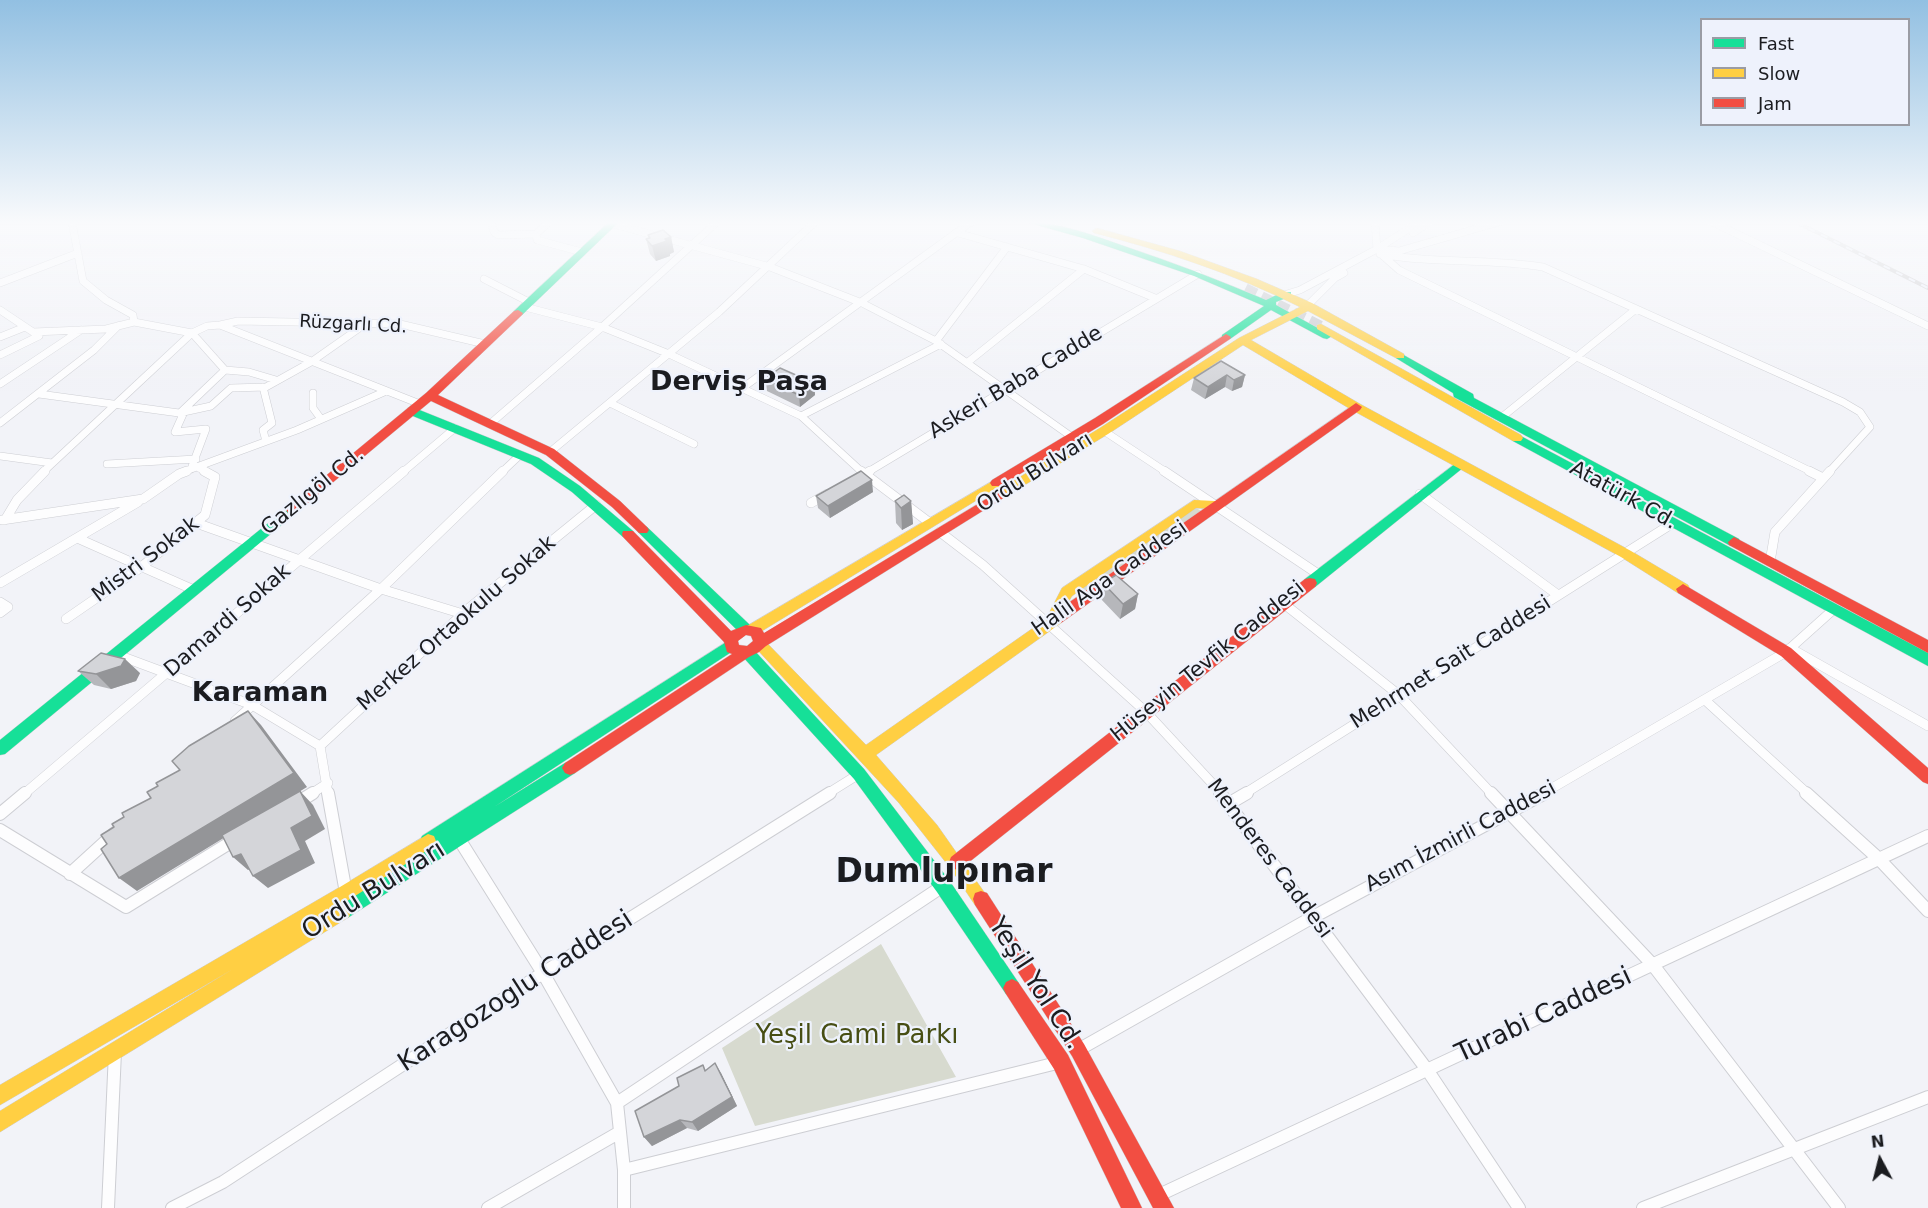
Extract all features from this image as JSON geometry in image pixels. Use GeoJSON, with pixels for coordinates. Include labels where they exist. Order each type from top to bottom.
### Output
{"type":"FeatureCollection","features":[{"type":"Feature","properties":{"kind":"street"},"geometry":{"type":"LineString","coordinates":[[0,284],[14,278]]}},
{"type":"Feature","properties":{"kind":"street"},"geometry":{"type":"LineString","coordinates":[[83,278],[106,300],[133,315],[134,322]]}},
{"type":"Feature","properties":{"kind":"street","name":"Gazlıgöl Cd."},"geometry":{"type":"LineString","coordinates":[[0,749],[420,404],[554,278]]}},
{"type":"Feature","properties":{"kind":"street"},"geometry":{"type":"LineString","coordinates":[[490,424],[656,278]]}},
{"type":"Feature","properties":{"kind":"street"},"geometry":{"type":"LineString","coordinates":[[550,452],[757,278]]}},
{"type":"Feature","properties":{"kind":"street"},"geometry":{"type":"LineString","coordinates":[[799,278],[862,303],[939,342],[1072,437]]}},
{"type":"Feature","properties":{"kind":"street"},"geometry":{"type":"LineString","coordinates":[[741,389],[895,278]]}},
{"type":"Feature","properties":{"kind":"street"},"geometry":{"type":"LineString","coordinates":[[801,416],[939,342],[985,278]]}},
{"type":"Feature","properties":{"kind":"street"},"geometry":{"type":"LineString","coordinates":[[968,362],[1072,278]]}},
{"type":"Feature","properties":{"kind":"street"},"geometry":{"type":"LineString","coordinates":[[1107,278],[1155,298]]}},
{"type":"Feature","properties":{"kind":"street","name":"Askeri Baba Cadde"},"geometry":{"type":"LineString","coordinates":[[855,479],[1190,278]]}},
{"type":"Feature","properties":{"kind":"street"},"geometry":{"type":"LineString","coordinates":[[1214,278],[1250,288],[1287,294],[1308,305],[1322,323]]}},
{"type":"Feature","properties":{"kind":"street"},"geometry":{"type":"LineString","coordinates":[[1223,278],[1250,288],[1270,306],[1290,316],[1322,323]]}},
{"type":"Feature","properties":{"kind":"street"},"geometry":{"type":"LineString","coordinates":[[1287,294],[1324,278]]}},
{"type":"Feature","properties":{"kind":"street"},"geometry":{"type":"LineString","coordinates":[[1308,305],[1335,278]]}},
{"type":"Feature","properties":{"kind":"street"},"geometry":{"type":"LineString","coordinates":[[1416,278],[1823,478]]}},
{"type":"Feature","properties":{"kind":"street"},"geometry":{"type":"LineString","coordinates":[[1568,278],[1832,397],[1861,413],[1869,421],[1870,427],[1775,532],[1770,562]]}},
{"type":"Feature","properties":{"kind":"street"},"geometry":{"type":"LineString","coordinates":[[1829,278],[1928,326]]}},
{"type":"Feature","properties":{"kind":"street","name":"Menderes Caddesi"},"geometry":{"type":"LineString","coordinates":[[484,279],[527,304],[602,327],[669,354],[801,416],[864,474],[984,564],[1049,622],[1146,712],[1230,803],[1428,1071],[1519,1208]]}},
{"type":"Feature","properties":{"kind":"street","name":"Ordu Bulvarı"},"geometry":{"type":"LineString","coordinates":[[0,1122],[459,838],[1217,344],[1270,306],[1271,300],[1275,297],[1287,294]]}},
{"type":"Feature","properties":{"kind":"street","name":"Ordu Bulvarı"},"geometry":{"type":"LineString","coordinates":[[0,1095],[346,893],[657,695],[731,642],[736,633],[749,630],[935,528],[1104,431],[1243,340],[1273,322],[1302,311],[1308,305]]}},
{"type":"Feature","properties":{"kind":"street"},"geometry":{"type":"LineString","coordinates":[[1500,415],[1636,309]]}},
{"type":"Feature","properties":{"kind":"street"},"geometry":{"type":"LineString","coordinates":[[0,310],[55,347]]}},
{"type":"Feature","properties":{"kind":"street","name":"Rüzgarlı Cd."},"geometry":{"type":"LineString","coordinates":[[192,333],[207,326],[238,321],[368,322],[400,324],[485,344]]}},
{"type":"Feature","properties":{"kind":"street"},"geometry":{"type":"LineString","coordinates":[[0,355],[36,334],[118,326],[134,322],[192,333],[225,370],[249,372],[276,380]]}},
{"type":"Feature","properties":{"kind":"street"},"geometry":{"type":"LineString","coordinates":[[39,394],[182,413],[211,406],[231,388],[262,387],[311,362],[368,322]]}},
{"type":"Feature","properties":{"kind":"street","name":"Atatürk Cd."},"geometry":{"type":"LineString","coordinates":[[1322,323],[1397,354],[1500,415],[1928,647]]}},
{"type":"Feature","properties":{"kind":"street","name":"Atatürk Cd."},"geometry":{"type":"LineString","coordinates":[[1322,323],[1483,420],[1928,660]]}},
{"type":"Feature","properties":{"kind":"street"},"geometry":{"type":"LineString","coordinates":[[220,325],[384,392],[490,424],[550,452],[616,504],[749,630],[759,634],[753,648],[735,651],[731,642],[611,517],[550,471],[520,455],[455,428],[420,404]]}},
{"type":"Feature","properties":{"kind":"street"},"geometry":{"type":"LineString","coordinates":[[0,423],[94,350],[118,326]]}},
{"type":"Feature","properties":{"kind":"street"},"geometry":{"type":"LineString","coordinates":[[0,337],[25,327]]}},
{"type":"Feature","properties":{"kind":"street"},"geometry":{"type":"LineString","coordinates":[[0,384],[81,330]]}},
{"type":"Feature","properties":{"kind":"street"},"geometry":{"type":"LineString","coordinates":[[3,520],[17,500],[52,463],[192,333]]}},
{"type":"Feature","properties":{"kind":"street"},"geometry":{"type":"LineString","coordinates":[[1243,340],[1356,407],[1626,554],[1788,650],[1928,726]]}},
{"type":"Feature","properties":{"kind":"street"},"geometry":{"type":"LineString","coordinates":[[194,465],[206,429],[175,432],[182,413],[225,370]]}},
{"type":"Feature","properties":{"kind":"street"},"geometry":{"type":"LineString","coordinates":[[262,387],[272,423],[263,430],[266,441]]}},
{"type":"Feature","properties":{"kind":"street"},"geometry":{"type":"LineString","coordinates":[[0,583],[143,499],[194,465],[266,441],[384,392]]}},
{"type":"Feature","properties":{"kind":"street"},"geometry":{"type":"LineString","coordinates":[[313,393],[313,408],[321,419]]}},
{"type":"Feature","properties":{"kind":"street"},"geometry":{"type":"LineString","coordinates":[[610,403],[694,444]]}},
{"type":"Feature","properties":{"kind":"street","name":"Halil Aga Caddesi"},"geometry":{"type":"LineString","coordinates":[[866,753],[1356,407]]}},
{"type":"Feature","properties":{"kind":"street","name":"Damardi Sokak"},"geometry":{"type":"LineString","coordinates":[[0,814],[455,428]]}},
{"type":"Feature","properties":{"kind":"street"},"geometry":{"type":"LineString","coordinates":[[1104,431],[1318,574]]}},
{"type":"Feature","properties":{"kind":"street"},"geometry":{"type":"LineString","coordinates":[[228,727],[381,589],[520,455]]}},
{"type":"Feature","properties":{"kind":"street"},"geometry":{"type":"LineString","coordinates":[[0,456],[52,463]]}},
{"type":"Feature","properties":{"kind":"street"},"geometry":{"type":"LineString","coordinates":[[107,464],[194,465]]}},
{"type":"Feature","properties":{"kind":"street","name":"Hüseyin Tevfik Caddesi"},"geometry":{"type":"LineString","coordinates":[[957,862],[1419,494],[1460,464]]}},
{"type":"Feature","properties":{"kind":"street","name":"Mistri Sokak"},"geometry":{"type":"LineString","coordinates":[[66,619],[140,567],[205,515],[215,477],[194,465]]}},
{"type":"Feature","properties":{"kind":"street"},"geometry":{"type":"LineString","coordinates":[[811,503],[838,489]]}},
{"type":"Feature","properties":{"kind":"street"},"geometry":{"type":"LineString","coordinates":[[1419,494],[1558,596]]}},
{"type":"Feature","properties":{"kind":"street"},"geometry":{"type":"LineString","coordinates":[[3,520],[143,499]]}},
{"type":"Feature","properties":{"kind":"street","name":"Merkez Ortaokulu Sokak"},"geometry":{"type":"LineString","coordinates":[[320,746],[463,614],[596,505]]}},
{"type":"Feature","properties":{"kind":"street"},"geometry":{"type":"LineString","coordinates":[[196,523],[298,561],[463,614]]}},
{"type":"Feature","properties":{"kind":"street","name":"Mehrmet Sait Caddesi"},"geometry":{"type":"LineString","coordinates":[[1230,803],[1673,524]]}},
{"type":"Feature","properties":{"kind":"street"},"geometry":{"type":"LineString","coordinates":[[77,538],[194,590]]}},
{"type":"Feature","properties":{"kind":"street"},"geometry":{"type":"LineString","coordinates":[[0,602],[8,607],[0,613]]}},
{"type":"Feature","properties":{"kind":"street"},"geometry":{"type":"LineString","coordinates":[[1283,603],[1399,695],[1653,965],[1795,1147],[1839,1208]]}},
{"type":"Feature","properties":{"kind":"street","name":"Asım İzmirli Caddesi"},"geometry":{"type":"LineString","coordinates":[[1078,1050],[1313,917],[1511,812],[1705,700],[1788,650],[1834,609]]}},
{"type":"Feature","properties":{"kind":"street","name":"Yeşil Yol Cd."},"geometry":{"type":"LineString","coordinates":[[753,648],[866,753],[957,862],[1078,1050],[1162,1201]]}},
{"type":"Feature","properties":{"kind":"street","name":"Yeşil Yol Cd."},"geometry":{"type":"LineString","coordinates":[[753,648],[859,774],[943,886],[1061,1062],[1132,1208]]}},
{"type":"Feature","properties":{"kind":"street"},"geometry":{"type":"LineString","coordinates":[[1788,650],[1928,777]]}},
{"type":"Feature","properties":{"kind":"street"},"geometry":{"type":"LineString","coordinates":[[116,654],[252,705],[320,746],[346,893]]}},
{"type":"Feature","properties":{"kind":"street"},"geometry":{"type":"LineString","coordinates":[[1705,700],[1879,859],[1928,911]]}},
{"type":"Feature","properties":{"kind":"street","name":"Karagozoglu Caddesi"},"geometry":{"type":"LineString","coordinates":[[172,1208],[223,1182],[543,973],[859,774]]}},
{"type":"Feature","properties":{"kind":"street"},"geometry":{"type":"LineString","coordinates":[[287,808],[328,783]]}},
{"type":"Feature","properties":{"kind":"street"},"geometry":{"type":"LineString","coordinates":[[70,874],[121,827]]}},
{"type":"Feature","properties":{"kind":"street"},"geometry":{"type":"LineString","coordinates":[[0,830],[126,907],[247,833]]}},
{"type":"Feature","properties":{"kind":"street","name":"Turabi Caddesi"},"geometry":{"type":"LineString","coordinates":[[1162,1201],[1428,1071],[1928,837]]}},
{"type":"Feature","properties":{"kind":"street"},"geometry":{"type":"LineString","coordinates":[[459,838],[543,973],[617,1102],[624,1170],[624,1208]]}},
{"type":"Feature","properties":{"kind":"street"},"geometry":{"type":"LineString","coordinates":[[617,1102],[943,886]]}},
{"type":"Feature","properties":{"kind":"street"},"geometry":{"type":"LineString","coordinates":[[108,1208],[115,1049]]}},
{"type":"Feature","properties":{"kind":"street"},"geometry":{"type":"LineString","coordinates":[[624,1170],[1061,1062]]}},
{"type":"Feature","properties":{"kind":"street"},"geometry":{"type":"LineString","coordinates":[[1642,1208],[1928,1097]]}},
{"type":"Feature","properties":{"kind":"street"},"geometry":{"type":"LineString","coordinates":[[488,1208],[620,1132]]}},
{"type":"Feature","properties":{"kind":"green space"},"geometry":{"type":"Polygon","coordinates":[[[1192,505],[1204,513],[1085,597],[1076,586],[1192,505]]]}},
{"type":"Feature","properties":{"kind":"green space","name":"Yeşil Cami Parkı"},"geometry":{"type":"Polygon","coordinates":[[[881,944],[956,1077],[755,1126],[722,1048],[881,944]]]}},
{"type":"Feature","properties":{"kind":"building"},"geometry":{"type":"Polygon","coordinates":[[[1221,361],[1245,375],[1234,380],[1227,375],[1208,387],[1194,378],[1221,361]]]}},
{"type":"Feature","properties":{"kind":"building"},"geometry":{"type":"Polygon","coordinates":[[[780,368],[814,383],[799,395],[765,379],[780,368]]]}},
{"type":"Feature","properties":{"kind":"building"},"geometry":{"type":"Polygon","coordinates":[[[861,471],[872,480],[828,506],[816,496],[861,471]]]}},
{"type":"Feature","properties":{"kind":"building"},"geometry":{"type":"Polygon","coordinates":[[[904,495],[911,501],[901,508],[895,501],[904,495]]]}},
{"type":"Feature","properties":{"kind":"building"},"geometry":{"type":"Polygon","coordinates":[[[1116,575],[1138,594],[1123,604],[1103,583],[1116,575]]]}},
{"type":"Feature","properties":{"kind":"building"},"geometry":{"type":"Polygon","coordinates":[[[101,653],[125,659],[121,666],[96,674],[78,671],[101,653]]]}},
{"type":"Feature","properties":{"kind":"building"},"geometry":{"type":"Polygon","coordinates":[[[248,711],[294,773],[119,878],[101,849],[107,844],[101,835],[114,827],[112,824],[124,817],[122,813],[151,798],[147,792],[158,786],[156,783],[180,770],[172,761],[189,746],[248,711]]]}},
{"type":"Feature","properties":{"kind":"building"},"geometry":{"type":"Polygon","coordinates":[[[300,791],[312,816],[291,828],[301,850],[253,876],[241,854],[233,857],[222,835],[300,791]]]}},
{"type":"Feature","properties":{"kind":"building"},"geometry":{"type":"Polygon","coordinates":[[[715,1063],[732,1097],[692,1122],[680,1120],[644,1137],[635,1111],[679,1086],[677,1078],[703,1065],[705,1071],[715,1063]]]}},
{"type":"Feature","properties":{"kind":"tunnel"},"geometry":{"type":"LineString","coordinates":[[1245,289],[1321,327]]}},
{"type":"Feature","properties":{"kind":"railway"},"geometry":{"type":"LineString","coordinates":[[1909,278],[1928,288]]}},
{"type":"Feature","properties":{"kind":"traffic: fast"},"geometry":{"type":"LineString","coordinates":[[518,313],[555,278]]}},
{"type":"Feature","properties":{"kind":"traffic: fast"},"geometry":{"type":"LineString","coordinates":[[1208,278],[1271,306],[1327,336]]}},
{"type":"Feature","properties":{"kind":"traffic: fast"},"geometry":{"type":"LineString","coordinates":[[1226,337],[1271,306],[1271,300],[1287,294]]}},
{"type":"Feature","properties":{"kind":"traffic: fast"},"geometry":{"type":"LineString","coordinates":[[1400,356],[1469,397]]}},
{"type":"Feature","properties":{"kind":"traffic: fast"},"geometry":{"type":"LineString","coordinates":[[1458,394],[1734,542]]}},
{"type":"Feature","properties":{"kind":"traffic: fast"},"geometry":{"type":"LineString","coordinates":[[412,411],[535,461],[576,489],[628,534]]}},
{"type":"Feature","properties":{"kind":"traffic: fast"},"geometry":{"type":"LineString","coordinates":[[1517,438],[1928,660]]}},
{"type":"Feature","properties":{"kind":"traffic: fast"},"geometry":{"type":"LineString","coordinates":[[1310,583],[1460,464]]}},
{"type":"Feature","properties":{"kind":"traffic: fast"},"geometry":{"type":"LineString","coordinates":[[0,749],[292,510]]}},
{"type":"Feature","properties":{"kind":"traffic: fast"},"geometry":{"type":"LineString","coordinates":[[643,530],[746,630]]}},
{"type":"Feature","properties":{"kind":"traffic: fast"},"geometry":{"type":"LineString","coordinates":[[428,841],[731,645]]}},
{"type":"Feature","properties":{"kind":"traffic: fast"},"geometry":{"type":"LineString","coordinates":[[748,653],[859,774],[943,886],[1012,988]]}},
{"type":"Feature","properties":{"kind":"traffic: fast"},"geometry":{"type":"LineString","coordinates":[[343,911],[570,768]]}},
{"type":"Feature","properties":{"kind":"traffic: slow"},"geometry":{"type":"LineString","coordinates":[[1244,278],[1327,316],[1400,356]]}},
{"type":"Feature","properties":{"kind":"traffic: slow"},"geometry":{"type":"LineString","coordinates":[[1001,494],[1104,431],[1243,340],[1273,323],[1302,311],[1308,305]]}},
{"type":"Feature","properties":{"kind":"traffic: slow"},"geometry":{"type":"LineString","coordinates":[[1321,327],[1517,438]]}},
{"type":"Feature","properties":{"kind":"traffic: slow"},"geometry":{"type":"LineString","coordinates":[[1243,340],[1356,407],[1626,554],[1683,589]]}},
{"type":"Feature","properties":{"kind":"traffic: slow"},"geometry":{"type":"LineString","coordinates":[[752,630],[996,483]]}},
{"type":"Feature","properties":{"kind":"traffic: slow"},"geometry":{"type":"LineString","coordinates":[[1052,617],[1067,592],[1194,504],[1215,505]]}},
{"type":"Feature","properties":{"kind":"traffic: slow"},"geometry":{"type":"LineString","coordinates":[[866,753],[1056,619]]}},
{"type":"Feature","properties":{"kind":"traffic: slow"},"geometry":{"type":"LineString","coordinates":[[760,645],[848,735],[905,798],[932,830],[981,899]]}},
{"type":"Feature","properties":{"kind":"traffic: slow"},"geometry":{"type":"LineString","coordinates":[[0,1096],[346,893],[428,841]]}},
{"type":"Feature","properties":{"kind":"traffic: slow"},"geometry":{"type":"LineString","coordinates":[[0,1122],[343,911]]}},
{"type":"Feature","properties":{"kind":"traffic: jam"},"geometry":{"type":"LineString","coordinates":[[292,510],[430,396],[518,313]]}},
{"type":"Feature","properties":{"kind":"traffic: jam"},"geometry":{"type":"LineString","coordinates":[[996,483],[1099,421],[1226,337]]}},
{"type":"Feature","properties":{"kind":"traffic: jam"},"geometry":{"type":"LineString","coordinates":[[430,396],[550,452],[616,504],[643,530]]}},
{"type":"Feature","properties":{"kind":"traffic: jam"},"geometry":{"type":"LineString","coordinates":[[1056,619],[1356,407]]}},
{"type":"Feature","properties":{"kind":"traffic: jam"},"geometry":{"type":"LineString","coordinates":[[761,642],[1001,494]]}},
{"type":"Feature","properties":{"kind":"traffic: jam"},"geometry":{"type":"LineString","coordinates":[[628,534],[731,640]]}},
{"type":"Feature","properties":{"kind":"traffic: jam"},"geometry":{"type":"LineString","coordinates":[[1734,542],[1928,647]]}},
{"type":"Feature","properties":{"kind":"traffic: jam"},"geometry":{"type":"LineString","coordinates":[[957,862],[1310,583]]}},
{"type":"Feature","properties":{"kind":"traffic: jam"},"geometry":{"type":"LineString","coordinates":[[1683,589],[1786,652],[1928,777]]}},
{"type":"Feature","properties":{"kind":"traffic: jam"},"geometry":{"type":"LineString","coordinates":[[746,630],[756,632],[761,642],[748,651],[732,648],[731,640],[737,633],[746,630]]}},
{"type":"Feature","properties":{"kind":"traffic: jam"},"geometry":{"type":"LineString","coordinates":[[570,768],[744,653]]}},
{"type":"Feature","properties":{"kind":"traffic: jam"},"geometry":{"type":"LineString","coordinates":[[981,899],[1078,1050],[1164,1208]]}},
{"type":"Feature","properties":{"kind":"traffic: jam"},"geometry":{"type":"LineString","coordinates":[[1012,988],[1061,1062],[1132,1208]]}},
{"type":"Feature","properties":{"kind":"district","name":"Derviş Paşa"},"geometry":{"type":"Point","coordinates":[739,383]}},
{"type":"Feature","properties":{"kind":"district","name":"Karaman"},"geometry":{"type":"Point","coordinates":[260,694]}},
{"type":"Feature","properties":{"kind":"district","name":"Dumlupınar"},"geometry":{"type":"Point","coordinates":[944,873]}}]}
